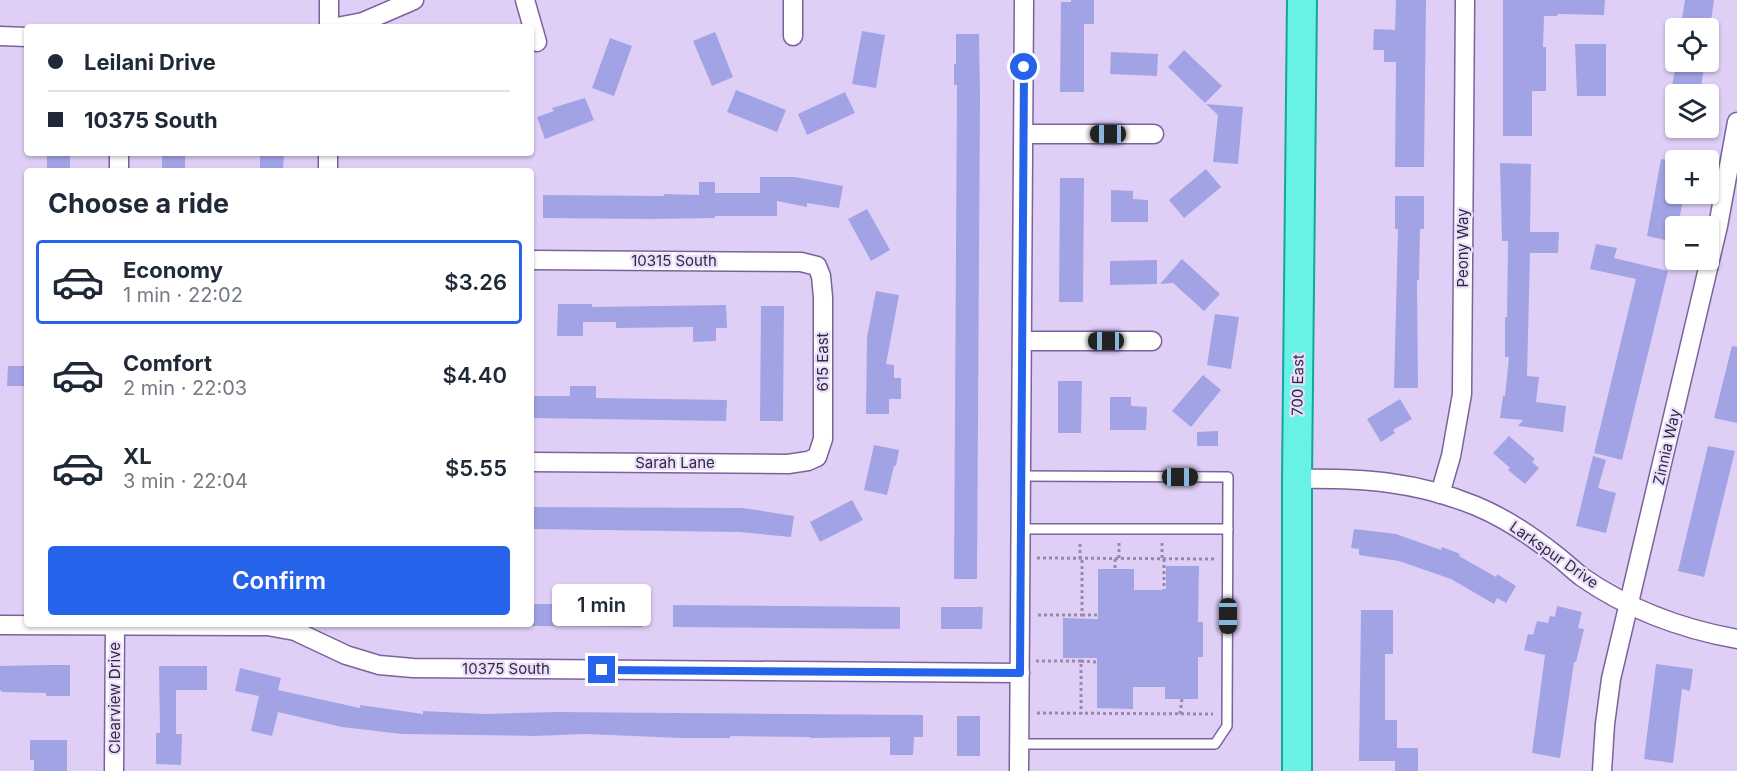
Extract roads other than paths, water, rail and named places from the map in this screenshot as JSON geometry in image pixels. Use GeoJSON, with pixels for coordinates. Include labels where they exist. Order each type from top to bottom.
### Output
{"type":"FeatureCollection","features":[{"type":"Feature","properties":{"kind":"main road","name":"700 East"},"geometry":{"type":"LineString","coordinates":[[1297,771],[1297,479],[1302,0]]}},
{"type":"Feature","properties":{"kind":"street"},"geometry":{"type":"LineString","coordinates":[[329,0],[329,24]]}},
{"type":"Feature","properties":{"kind":"street"},"geometry":{"type":"LineString","coordinates":[[353,24],[363,22],[414,0]]}},
{"type":"Feature","properties":{"kind":"street"},"geometry":{"type":"LineString","coordinates":[[525,0],[532,24]]}},
{"type":"Feature","properties":{"kind":"street"},"geometry":{"type":"LineString","coordinates":[[793,0],[793,36]]}},
{"type":"Feature","properties":{"kind":"street"},"geometry":{"type":"LineString","coordinates":[[1019,771],[1024,0]]}},
{"type":"Feature","properties":{"kind":"street","name":"Peony Way"},"geometry":{"type":"LineString","coordinates":[[1440,494],[1451,456],[1462,394],[1466,0]]}},
{"type":"Feature","properties":{"kind":"street"},"geometry":{"type":"LineString","coordinates":[[534,32],[537,42]]}},
{"type":"Feature","properties":{"kind":"street"},"geometry":{"type":"LineString","coordinates":[[0,36],[24,37]]}},
{"type":"Feature","properties":{"kind":"street","name":"Zinnia Way"},"geometry":{"type":"LineString","coordinates":[[1602,771],[1611,679],[1718,226],[1737,122]]}},
{"type":"Feature","properties":{"kind":"street"},"geometry":{"type":"LineString","coordinates":[[1024,134],[1154,134]]}},
{"type":"Feature","properties":{"kind":"street","name":"10315 South"},"geometry":{"type":"LineString","coordinates":[[534,260],[791,261],[817,266]]}},
{"type":"Feature","properties":{"kind":"street","name":"615 East"},"geometry":{"type":"LineString","coordinates":[[817,266],[823,297],[823,439],[817,457]]}},
{"type":"Feature","properties":{"kind":"street"},"geometry":{"type":"LineString","coordinates":[[1022,341],[1152,341]]}},
{"type":"Feature","properties":{"kind":"street","name":"Sarah Lane"},"geometry":{"type":"LineString","coordinates":[[534,462],[788,464],[817,457]]}},
{"type":"Feature","properties":{"kind":"street","name":"Larkspur Drive"},"geometry":{"type":"LineString","coordinates":[[1297,479],[1382,480],[1413,486],[1476,506],[1532,537],[1581,576],[1628,604],[1675,624],[1737,639]]}},
{"type":"Feature","properties":{"kind":"street","name":"10375 South"},"geometry":{"type":"LineString","coordinates":[[0,625],[24,625]]}},
{"type":"Feature","properties":{"kind":"street","name":"Clearview Drive"},"geometry":{"type":"LineString","coordinates":[[114,771],[115,627]]}},
{"type":"Feature","properties":{"kind":"street","name":"10375 South"},"geometry":{"type":"LineString","coordinates":[[273,627],[318,632],[346,655],[379,664],[413,668],[1020,673]]}},
{"type":"Feature","properties":{"kind":"lane"},"geometry":{"type":"LineString","coordinates":[[1020,744],[1215,744],[1227,726],[1228,529],[1228,477],[1021,476]]}},
{"type":"Feature","properties":{"kind":"lane"},"geometry":{"type":"LineString","coordinates":[[1021,530],[1228,529]]}}]}
